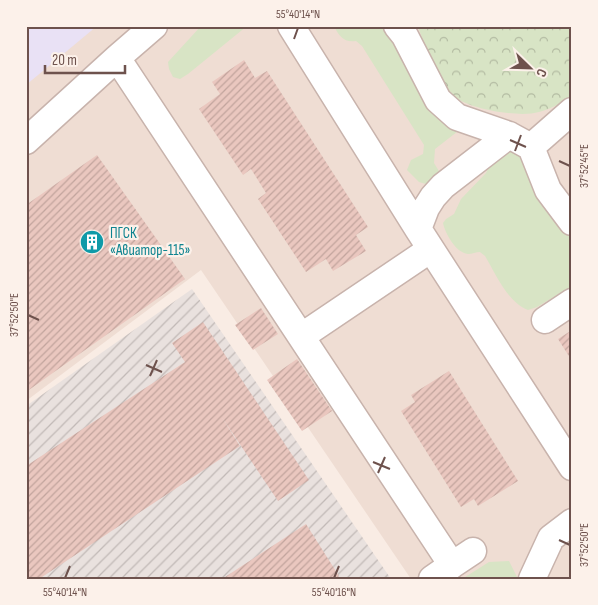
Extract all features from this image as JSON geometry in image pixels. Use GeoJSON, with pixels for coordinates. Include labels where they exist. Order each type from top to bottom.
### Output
{"type":"FeatureCollection","features":[{"type":"Feature","properties":{"kind":"street"},"geometry":{"type":"LineString","coordinates":[[26,141],[154,26]]}},
{"type":"Feature","properties":{"kind":"street"},"geometry":{"type":"LineString","coordinates":[[291,26],[572,467]]}},
{"type":"Feature","properties":{"kind":"street"},"geometry":{"type":"LineString","coordinates":[[397,26],[405,36],[438,100],[457,116],[520,141],[548,190],[572,222]]}},
{"type":"Feature","properties":{"kind":"street"},"geometry":{"type":"LineString","coordinates":[[117,58],[452,565]]}},
{"type":"Feature","properties":{"kind":"street"},"geometry":{"type":"LineString","coordinates":[[302,336],[425,239],[426,208],[443,186],[572,111]]}},
{"type":"Feature","properties":{"kind":"street"},"geometry":{"type":"LineString","coordinates":[[545,320],[572,302]]}},
{"type":"Feature","properties":{"kind":"street"},"geometry":{"type":"LineString","coordinates":[[532,579],[551,538],[572,522]]}},
{"type":"Feature","properties":{"kind":"shaded area"},"geometry":{"type":"Polygon","coordinates":[[[26,26],[572,26],[572,579],[411,579],[201,270],[26,401],[26,26]]]}},
{"type":"Feature","properties":{"kind":"shaded area"},"geometry":{"type":"Polygon","coordinates":[[[26,26],[97,26],[26,85],[26,26]]]}},
{"type":"Feature","properties":{"kind":"shaded area"},"geometry":{"type":"Polygon","coordinates":[[[192,289],[391,579],[26,579],[26,406],[192,289]]]}},
{"type":"Feature","properties":{"kind":"green space"},"geometry":{"type":"Polygon","coordinates":[[[201,26],[247,26],[188,74],[180,79],[173,77],[168,62],[201,26]]]}},
{"type":"Feature","properties":{"kind":"green space"},"geometry":{"type":"Polygon","coordinates":[[[334,26],[383,26],[462,128],[435,149],[434,163],[442,176],[433,186],[419,182],[407,170],[411,160],[423,154],[424,145],[362,46],[356,41],[348,41],[342,38],[334,26]]]}},
{"type":"Feature","properties":{"kind":"green space"},"geometry":{"type":"Polygon","coordinates":[[[572,26],[572,94],[552,107],[530,114],[494,111],[460,101],[447,91],[437,74],[418,27],[572,26]]]}},
{"type":"Feature","properties":{"kind":"green space"},"geometry":{"type":"Polygon","coordinates":[[[498,148],[521,152],[541,193],[572,236],[572,286],[537,307],[528,310],[514,301],[508,294],[485,256],[480,252],[464,253],[455,246],[446,232],[443,223],[454,214],[461,199],[486,173],[498,148]]]}},
{"type":"Feature","properties":{"kind":"green space"},"geometry":{"type":"Polygon","coordinates":[[[509,561],[518,579],[462,579],[489,562],[509,561]]]}},
{"type":"Feature","properties":{"kind":"building"},"geometry":{"type":"Polygon","coordinates":[[[244,60],[255,78],[267,71],[368,227],[356,235],[366,251],[333,271],[326,259],[306,272],[258,199],[266,193],[251,169],[243,175],[199,109],[220,94],[212,82],[244,60]]]}},
{"type":"Feature","properties":{"kind":"building","name":"ПГСК «Авиатор-115»"},"geometry":{"type":"Polygon","coordinates":[[[97,155],[185,279],[26,392],[26,205],[97,155]]]}},
{"type":"Feature","properties":{"kind":"building"},"geometry":{"type":"Polygon","coordinates":[[[261,308],[278,334],[253,350],[235,325],[261,308]]]}},
{"type":"Feature","properties":{"kind":"building"},"geometry":{"type":"Polygon","coordinates":[[[203,322],[309,480],[278,501],[221,416],[240,446],[39,579],[26,579],[26,466],[185,362],[172,343],[203,322]]]}},
{"type":"Feature","properties":{"kind":"building"},"geometry":{"type":"Polygon","coordinates":[[[572,330],[572,361],[558,339],[572,330]]]}},
{"type":"Feature","properties":{"kind":"building"},"geometry":{"type":"Polygon","coordinates":[[[297,359],[332,411],[302,431],[267,380],[297,359]]]}},
{"type":"Feature","properties":{"kind":"building"},"geometry":{"type":"Polygon","coordinates":[[[449,371],[518,481],[478,506],[474,499],[461,507],[401,411],[415,402],[411,395],[449,371]]]}},
{"type":"Feature","properties":{"kind":"building"},"geometry":{"type":"Polygon","coordinates":[[[306,524],[339,576],[336,579],[222,579],[306,524]]]}},
{"type":"Feature","properties":{"kind":"place","name":"ПГСК «Авиатор-115»"},"geometry":{"type":"Point","coordinates":[92,242]}}]}
